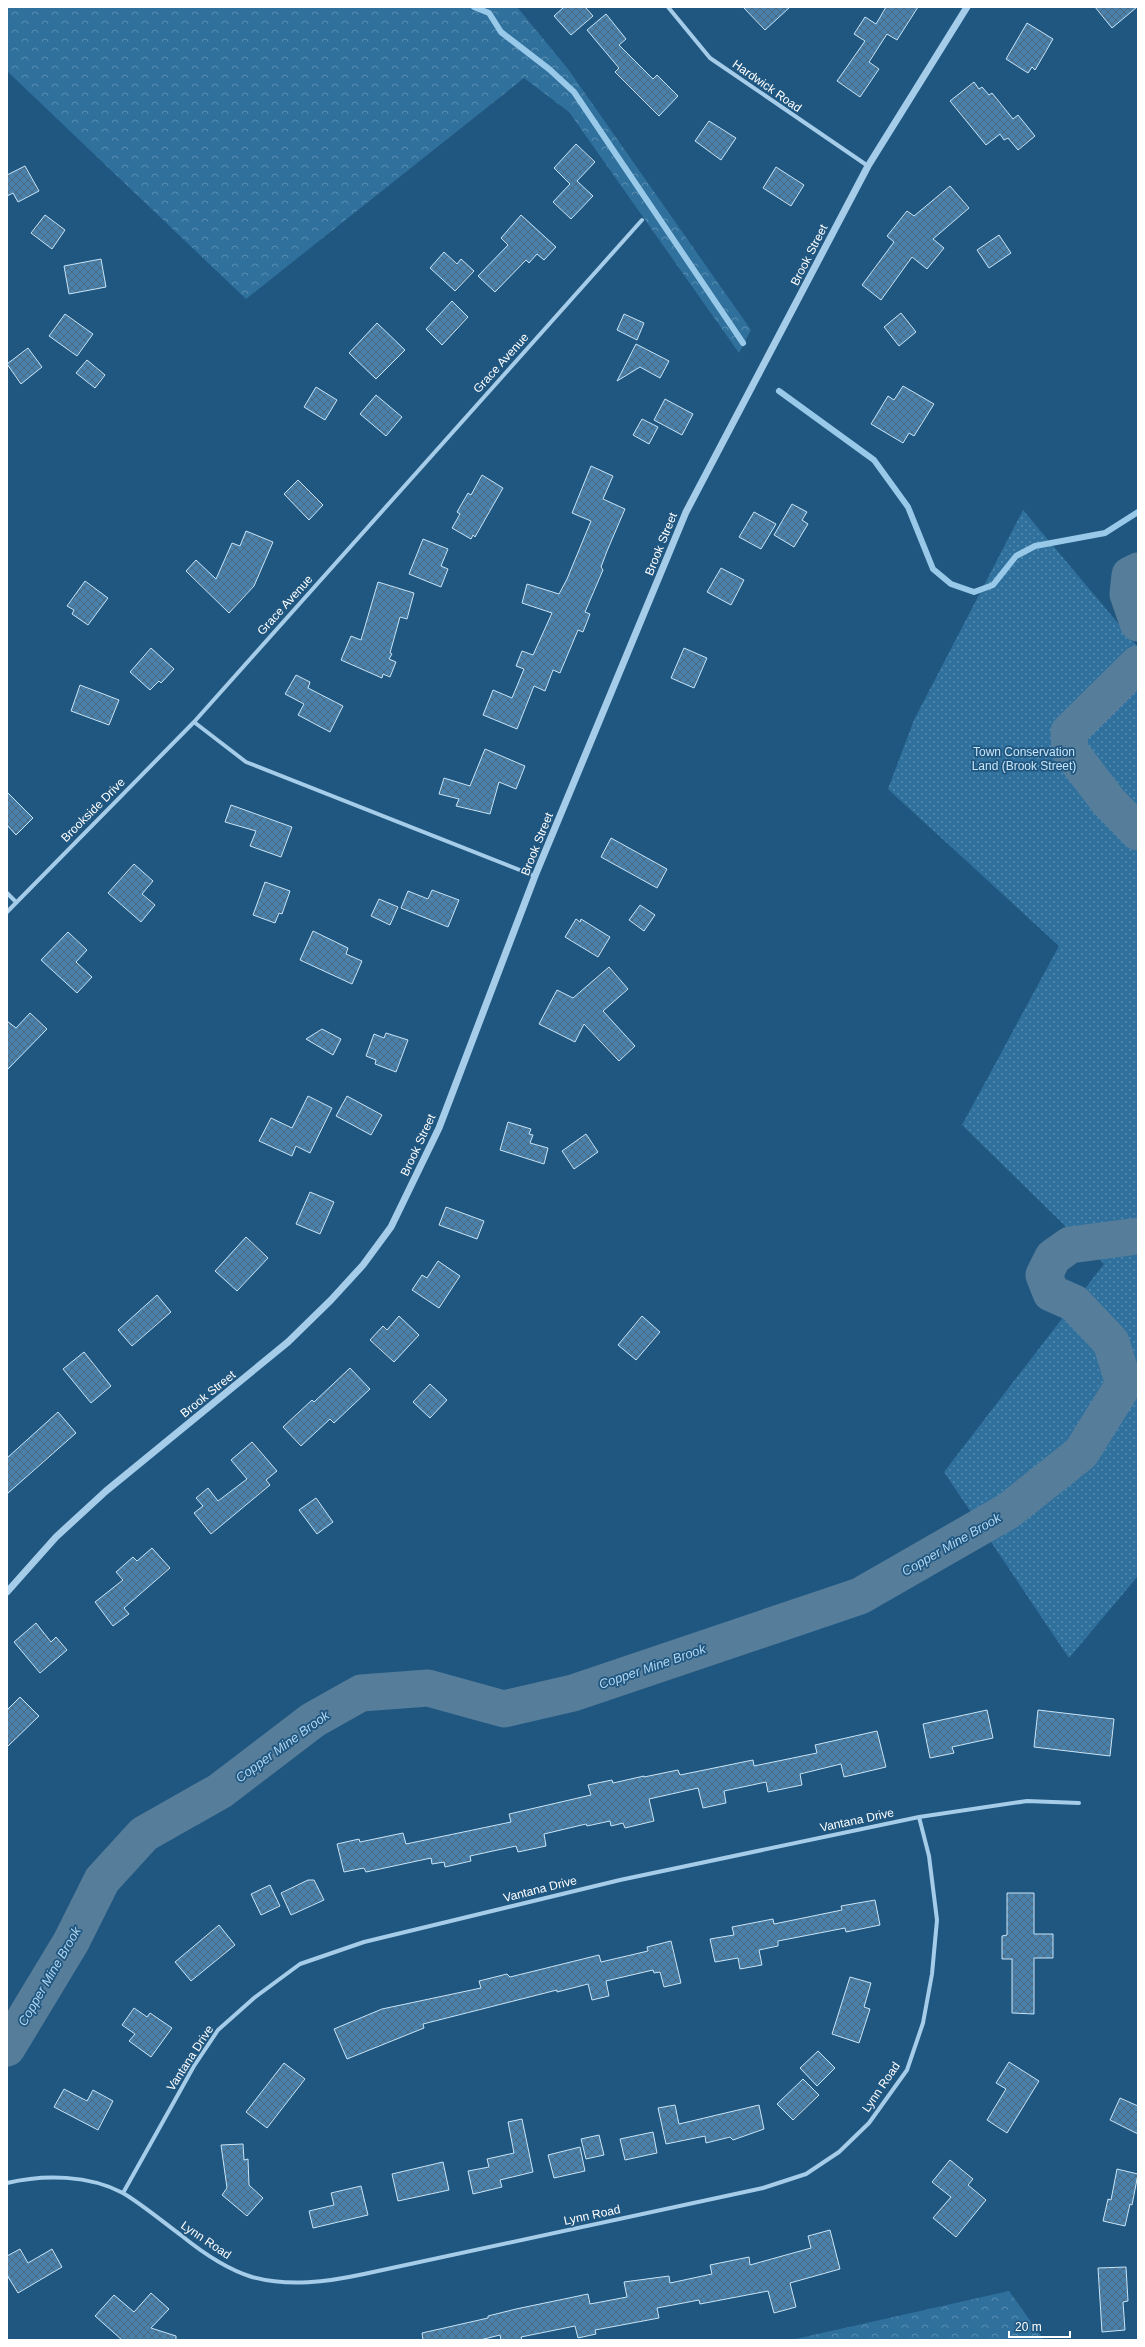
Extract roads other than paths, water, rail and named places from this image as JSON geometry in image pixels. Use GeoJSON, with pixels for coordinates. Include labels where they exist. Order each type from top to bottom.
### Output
{"type":"FeatureCollection","features":[{"type":"Feature","properties":{"kind":"street","name":"Hardwick Road"},"geometry":{"type":"LineString","coordinates":[[668,7],[710,58],[868,166]]}},
{"type":"Feature","properties":{"kind":"street","name":"Brook Street"},"geometry":{"type":"LineString","coordinates":[[7,1592],[22,1573],[61,1532],[106,1491],[288,1342],[331,1300],[368,1258],[391,1227],[439,1128],[536,876],[686,512],[868,166],[967,7]]}},
{"type":"Feature","properties":{"kind":"street","name":"Grace Avenue"},"geometry":{"type":"LineString","coordinates":[[194,722],[642,220]]}},
{"type":"Feature","properties":{"kind":"street"},"geometry":{"type":"LineString","coordinates":[[194,722],[246,762],[536,876]]}},
{"type":"Feature","properties":{"kind":"street","name":"Brookside Drive"},"geometry":{"type":"LineString","coordinates":[[7,912],[194,722]]}},
{"type":"Feature","properties":{"kind":"street"},"geometry":{"type":"LineString","coordinates":[[7,893],[16,902]]}},
{"type":"Feature","properties":{"kind":"street","name":"Vantana Drive"},"geometry":{"type":"LineString","coordinates":[[122,2193],[194,2066],[218,2030],[254,1998],[300,1964],[364,1942],[620,1880],[919,1817],[1028,1801],[1079,1803]]}},
{"type":"Feature","properties":{"kind":"street","name":"Lynn Road"},"geometry":{"type":"LineString","coordinates":[[7,2183],[42,2177],[68,2178],[99,2184],[122,2193],[224,2265],[253,2277],[296,2283],[330,2281],[387,2269],[763,2188],[806,2174],[839,2152],[869,2122],[907,2070],[923,2022],[932,1974],[937,1920],[929,1856],[919,1817]]}},
{"type":"Feature","properties":{"kind":"waterway"},"geometry":{"type":"LineString","coordinates":[[474,7],[489,13],[501,32],[549,69],[574,92],[743,343]]}},
{"type":"Feature","properties":{"kind":"waterway"},"geometry":{"type":"LineString","coordinates":[[779,391],[874,460],[908,507],[933,569],[951,584],[974,592],[993,585],[1016,556],[1035,546],[1105,533],[1138,512]]}},
{"type":"Feature","properties":{"kind":"waterway","name":"Copper Mine Brook"},"geometry":{"type":"LineString","coordinates":[[1138,571],[1130,575],[1128,594],[1138,623]]}},
{"type":"Feature","properties":{"kind":"waterway","name":"Copper Mine Brook"},"geometry":{"type":"LineString","coordinates":[[1138,664],[1069,732],[1070,751],[1108,801],[1138,832]]}},
{"type":"Feature","properties":{"kind":"waterway","name":"Copper Mine Brook"},"geometry":{"type":"LineString","coordinates":[[7,2048],[71,1942],[102,1880],[144,1834],[220,1791],[313,1720],[361,1693],[428,1688],[504,1709],[573,1693],[860,1596],[1008,1511],[1081,1453],[1124,1384],[1111,1342],[1074,1303],[1051,1293],[1044,1275],[1053,1257],[1070,1245],[1138,1236]]}},
{"type":"Feature","properties":{"kind":"park label","name":"Town Conservation Land (Brook Street)"},"geometry":{"type":"Point","coordinates":[1024,759]}}]}
